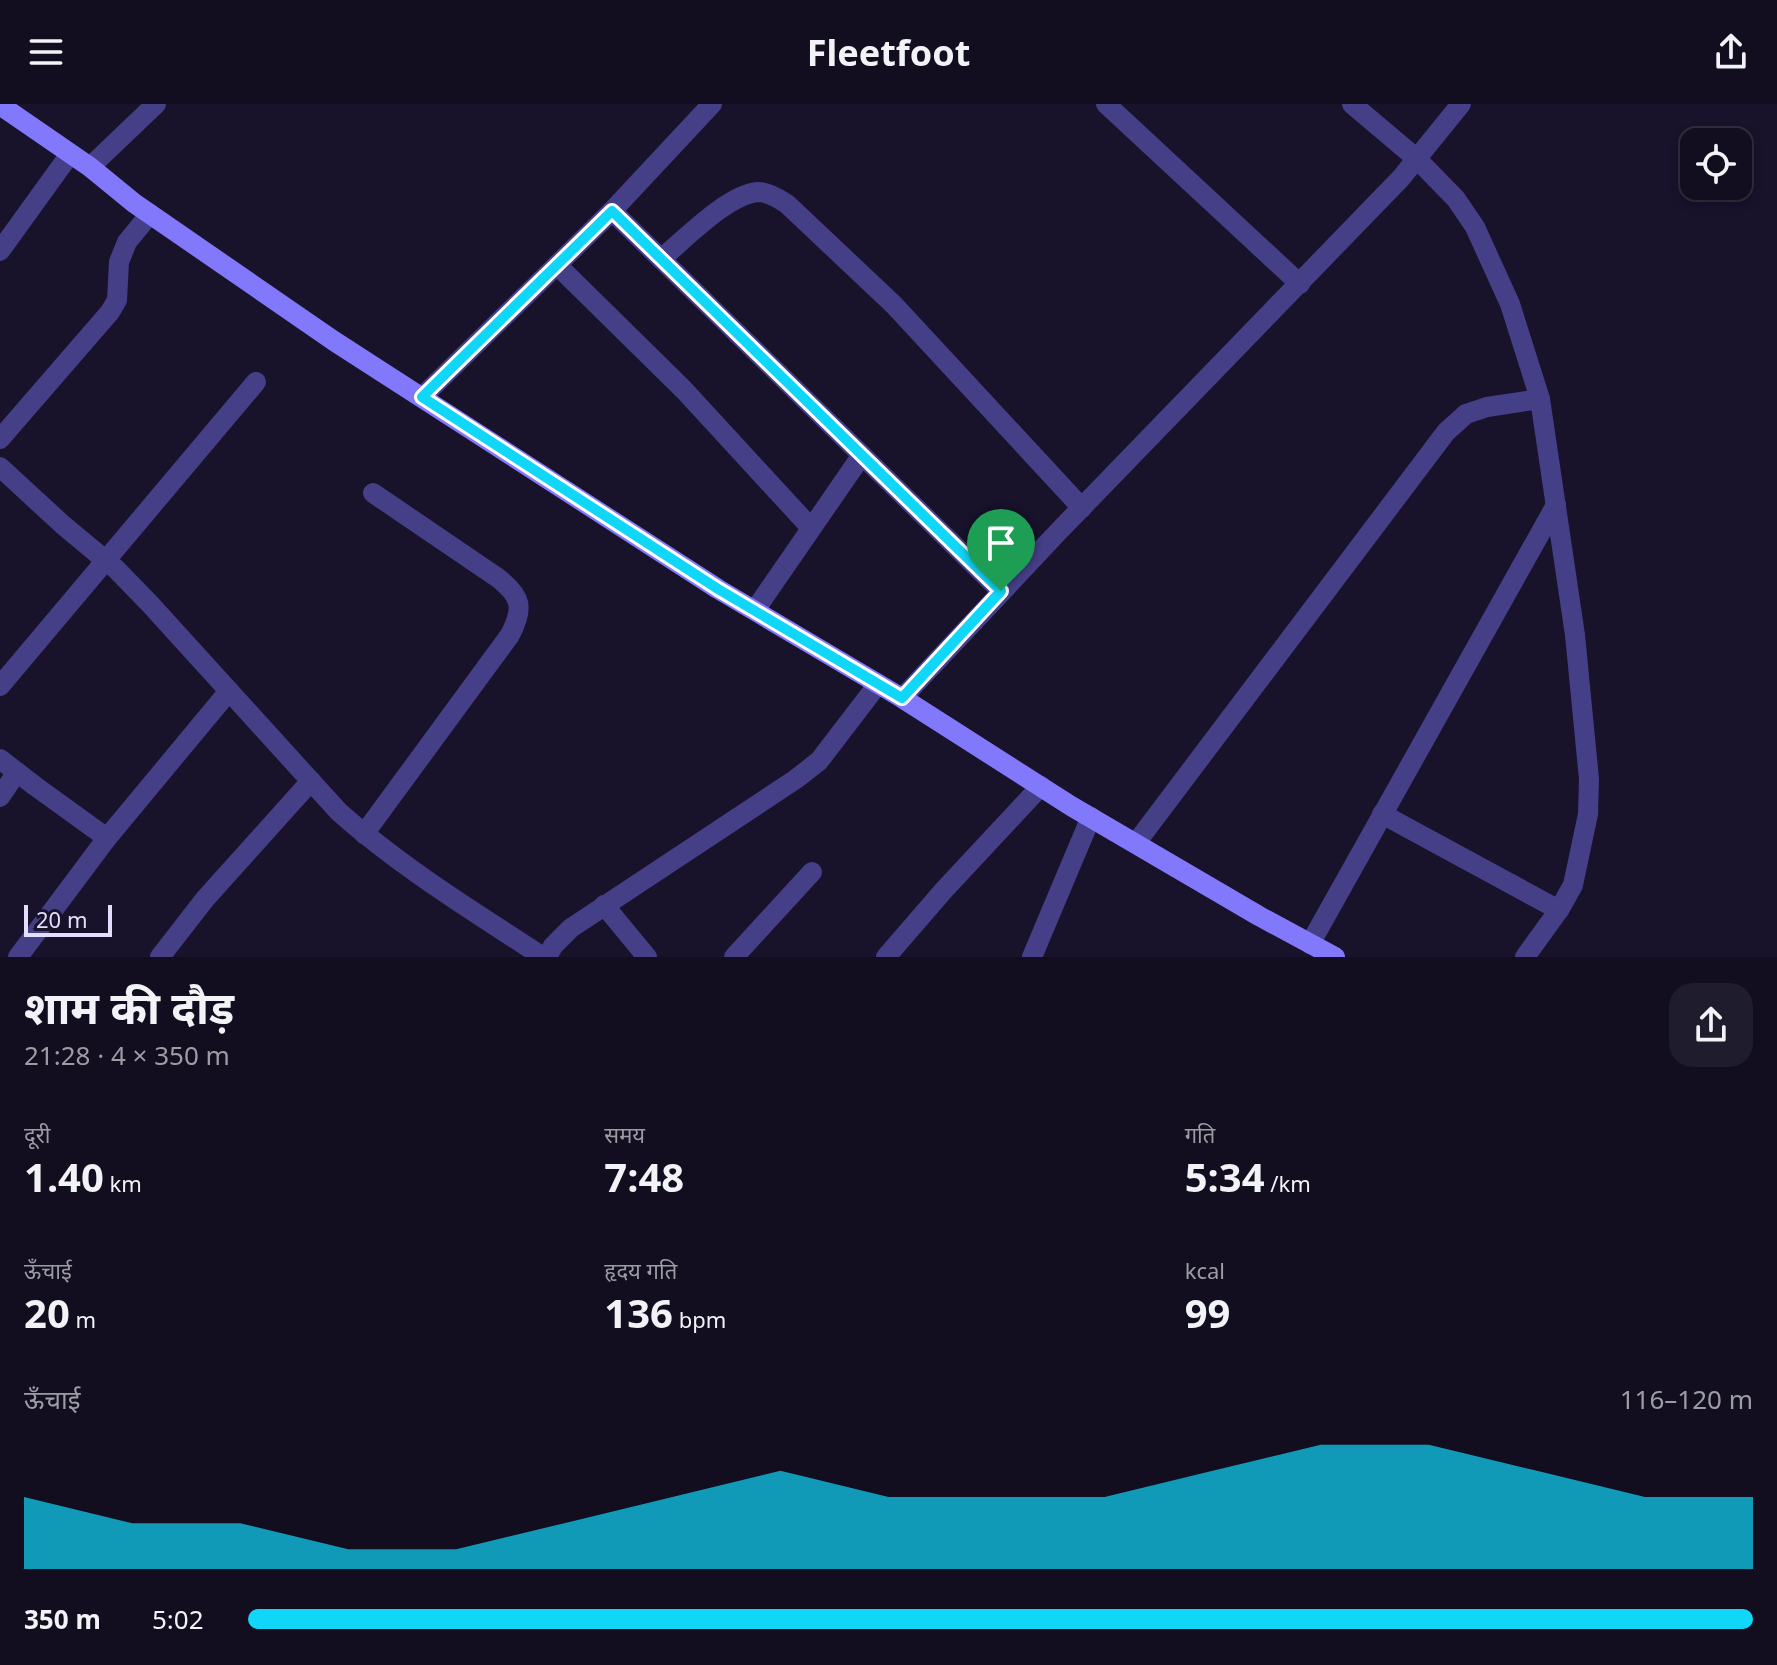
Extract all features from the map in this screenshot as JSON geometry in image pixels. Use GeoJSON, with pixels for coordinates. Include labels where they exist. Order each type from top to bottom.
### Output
{"type":"FeatureCollection","features":[{"type":"Feature","properties":{"kind":"street"},"geometry":{"type":"LineString","coordinates":[[90,167],[156,104]]}},
{"type":"Feature","properties":{"kind":"street"},"geometry":{"type":"LineString","coordinates":[[422,397],[612,211],[712,104]]}},
{"type":"Feature","properties":{"kind":"street"},"geometry":{"type":"LineString","coordinates":[[1106,104],[1300,284]]}},
{"type":"Feature","properties":{"kind":"street"},"geometry":{"type":"LineString","coordinates":[[1352,104],[1417,159],[1456,199],[1475,227],[1510,304],[1540,399],[1575,635],[1589,779],[1588,814],[1573,885],[1525,957]]}},
{"type":"Feature","properties":{"kind":"street"},"geometry":{"type":"LineString","coordinates":[[902,698],[1001,591],[1401,178],[1461,104]]}},
{"type":"Feature","properties":{"kind":"street"},"geometry":{"type":"LineString","coordinates":[[0,105],[90,167],[150,214],[334,341],[718,589],[902,698],[1091,817],[1335,957]]}},
{"type":"Feature","properties":{"kind":"street"},"geometry":{"type":"LineString","coordinates":[[0,251],[70,154]]}},
{"type":"Feature","properties":{"kind":"street"},"geometry":{"type":"LineString","coordinates":[[661,259],[725,205],[760,192],[775,196],[894,305],[1082,508]]}},
{"type":"Feature","properties":{"kind":"street"},"geometry":{"type":"LineString","coordinates":[[612,211],[1001,591]]}},
{"type":"Feature","properties":{"kind":"street"},"geometry":{"type":"LineString","coordinates":[[0,439],[110,312],[117,300],[119,262],[127,242],[150,214]]}},
{"type":"Feature","properties":{"kind":"street"},"geometry":{"type":"LineString","coordinates":[[557,265],[684,390],[811,528]]}},
{"type":"Feature","properties":{"kind":"street"},"geometry":{"type":"LineString","coordinates":[[0,686],[256,382]]}},
{"type":"Feature","properties":{"kind":"street"},"geometry":{"type":"LineString","coordinates":[[1136,843],[1446,432],[1466,414],[1487,407],[1540,399]]}},
{"type":"Feature","properties":{"kind":"street"},"geometry":{"type":"LineString","coordinates":[[755,610],[862,455]]}},
{"type":"Feature","properties":{"kind":"street"},"geometry":{"type":"LineString","coordinates":[[0,467],[107,561],[150,604],[339,812],[420,876],[545,957],[571,928],[819,761],[878,684]]}},
{"type":"Feature","properties":{"kind":"street"},"geometry":{"type":"LineString","coordinates":[[364,834],[510,635],[520,611],[513,590],[373,493]]}},
{"type":"Feature","properties":{"kind":"street"},"geometry":{"type":"LineString","coordinates":[[1310,944],[1556,505]]}},
{"type":"Feature","properties":{"kind":"street"},"geometry":{"type":"LineString","coordinates":[[18,957],[107,838],[229,691]]}},
{"type":"Feature","properties":{"kind":"street"},"geometry":{"type":"LineString","coordinates":[[0,759],[107,838]]}},
{"type":"Feature","properties":{"kind":"street"},"geometry":{"type":"LineString","coordinates":[[0,797],[17,772]]}},
{"type":"Feature","properties":{"kind":"street"},"geometry":{"type":"LineString","coordinates":[[160,957],[205,899],[311,781]]}},
{"type":"Feature","properties":{"kind":"street"},"geometry":{"type":"LineString","coordinates":[[886,957],[1041,786]]}},
{"type":"Feature","properties":{"kind":"street"},"geometry":{"type":"LineString","coordinates":[[1382,814],[1559,910]]}},
{"type":"Feature","properties":{"kind":"street"},"geometry":{"type":"LineString","coordinates":[[1032,957],[1091,817]]}},
{"type":"Feature","properties":{"kind":"street"},"geometry":{"type":"LineString","coordinates":[[734,957],[812,872]]}},
{"type":"Feature","properties":{"kind":"street"},"geometry":{"type":"LineString","coordinates":[[604,905],[647,957]]}},
{"type":"Feature","properties":{"kind":"route"},"geometry":{"type":"LineString","coordinates":[[612,211],[1001,591],[902,698],[718,589],[422,397],[612,211]]}}]}
